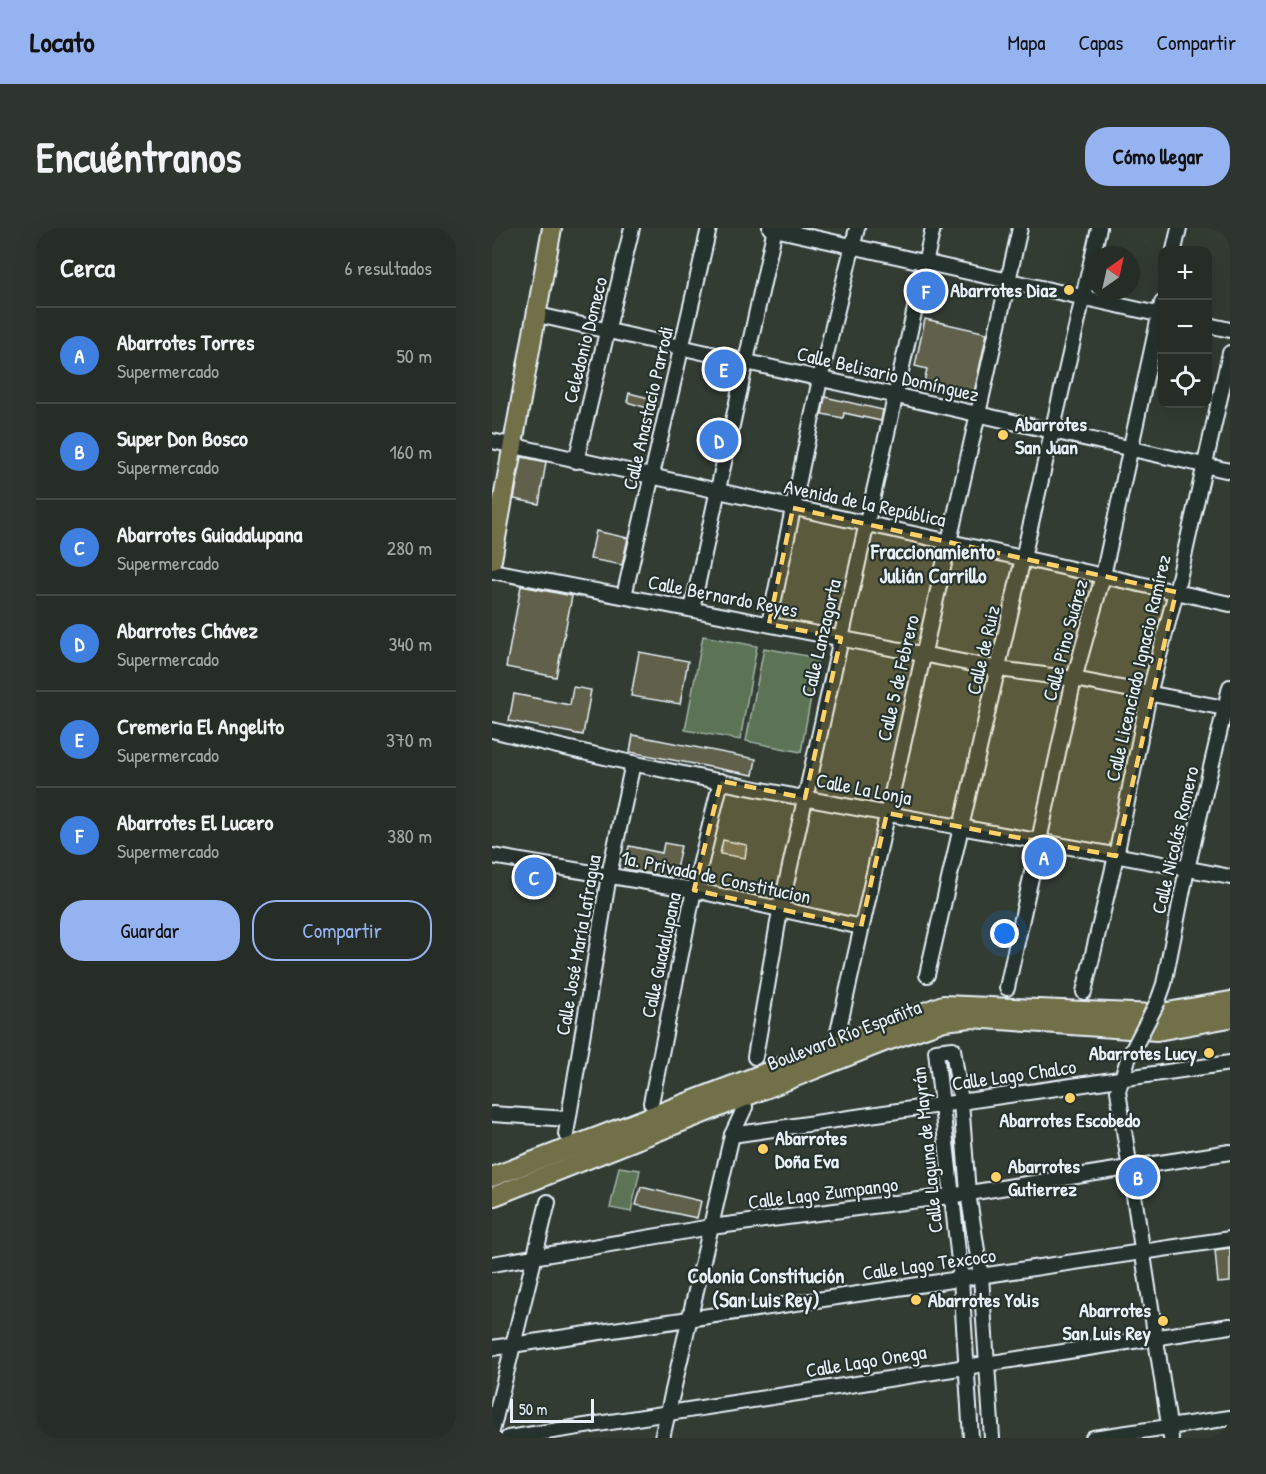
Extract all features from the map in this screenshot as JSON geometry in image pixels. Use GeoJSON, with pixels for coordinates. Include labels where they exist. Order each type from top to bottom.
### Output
{"type":"FeatureCollection","features":[{"type":"Feature","properties":{"kind":"main road"},"geometry":{"type":"LineString","coordinates":[[492,560],[552,228]]}},
{"type":"Feature","properties":{"kind":"main road","name":"Boulevard Río Españita"},"geometry":{"type":"LineString","coordinates":[[492,1177],[943,1005],[1156,1014],[1230,1001]]}},
{"type":"Feature","properties":{"kind":"main road","name":"Boulevard Río Españita"},"geometry":{"type":"LineString","coordinates":[[492,1197],[884,1042],[944,1022],[971,1018],[1157,1031],[1230,1018]]}},
{"type":"Feature","properties":{"kind":"street","name":"Celedonio Domeco"},"geometry":{"type":"LineString","coordinates":[[576,461],[632,228]]}},
{"type":"Feature","properties":{"kind":"street","name":"Calle Anastacio Parrodi"},"geometry":{"type":"LineString","coordinates":[[624,596],[709,228]]}},
{"type":"Feature","properties":{"kind":"street"},"geometry":{"type":"LineString","coordinates":[[692,609],[773,228],[1008,281],[1158,310]]}},
{"type":"Feature","properties":{"kind":"street"},"geometry":{"type":"LineString","coordinates":[[769,624],[820,379],[857,228]]}},
{"type":"Feature","properties":{"kind":"street","name":"Calle Lanzagorta"},"geometry":{"type":"LineString","coordinates":[[755,1057],[780,911],[933,228]]}},
{"type":"Feature","properties":{"kind":"street","name":"Calle 5 de Febrero"},"geometry":{"type":"LineString","coordinates":[[838,1032],[1020,228]]}},
{"type":"Feature","properties":{"kind":"street","name":"Calle de Ruiz"},"geometry":{"type":"LineString","coordinates":[[927,975],[1099,228]]}},
{"type":"Feature","properties":{"kind":"street"},"geometry":{"type":"LineString","coordinates":[[1175,246],[1179,228]]}},
{"type":"Feature","properties":{"kind":"street","name":"Calle Belisario Domínguez"},"geometry":{"type":"LineString","coordinates":[[538,315],[1230,471]]}},
{"type":"Feature","properties":{"kind":"street"},"geometry":{"type":"LineString","coordinates":[[1212,326],[1230,330]]}},
{"type":"Feature","properties":{"kind":"street","name":"Calle Pino Suárez"},"geometry":{"type":"LineString","coordinates":[[1007,988],[1074,679],[1102,576],[1158,328]]}},
{"type":"Feature","properties":{"kind":"street","name":"Calle Licenciado Ignacio Ramírez"},"geometry":{"type":"LineString","coordinates":[[1084,992],[1116,856],[1149,694],[1176,592],[1230,353]]}},
{"type":"Feature","properties":{"kind":"street","name":"Avenida de la República"},"geometry":{"type":"LineString","coordinates":[[492,441],[1230,604]]}},
{"type":"Feature","properties":{"kind":"street","name":"Calle Bernardo Reyes"},"geometry":{"type":"LineString","coordinates":[[492,571],[999,669],[1074,679],[1228,709]]}},
{"type":"Feature","properties":{"kind":"street","name":"Calle Nicolás Romero"},"geometry":{"type":"LineString","coordinates":[[1120,1081],[1128,1059],[1158,1001],[1164,984],[1188,869],[1228,709],[1230,687]]}},
{"type":"Feature","properties":{"kind":"street","name":"Calle La Lonja"},"geometry":{"type":"LineString","coordinates":[[492,730],[633,763],[806,798],[1230,877]]}},
{"type":"Feature","properties":{"kind":"street","name":"Calle José María Lafragua"},"geometry":{"type":"LineString","coordinates":[[566,1134],[609,874],[633,763]]}},
{"type":"Feature","properties":{"kind":"street","name":"Calle Guadalupana"},"geometry":{"type":"LineString","coordinates":[[651,1103],[694,890],[721,781]]}},
{"type":"Feature","properties":{"kind":"street","name":"1a. Privada de Constitucion"},"geometry":{"type":"LineString","coordinates":[[492,856],[694,890],[780,911],[861,927]]}},
{"type":"Feature","properties":{"kind":"street","name":"Calle Laguna de Mayrán"},"geometry":{"type":"LineString","coordinates":[[970,1438],[961,1279],[950,1196],[944,1105],[936,1051],[953,1049],[961,1102],[968,1193],[981,1276],[993,1438]]}},
{"type":"Feature","properties":{"kind":"street","name":"Calle Lago Chalco"},"geometry":{"type":"LineString","coordinates":[[732,1135],[1120,1081],[1230,1063]]}},
{"type":"Feature","properties":{"kind":"street"},"geometry":{"type":"LineString","coordinates":[[1120,1081],[1118,1091],[1170,1432]]}},
{"type":"Feature","properties":{"kind":"street"},"geometry":{"type":"LineString","coordinates":[[662,1438],[732,1135],[745,1107]]}},
{"type":"Feature","properties":{"kind":"street"},"geometry":{"type":"LineString","coordinates":[[492,1114],[568,1119]]}},
{"type":"Feature","properties":{"kind":"street","name":"Calle Lago Zumpango"},"geometry":{"type":"LineString","coordinates":[[492,1264],[711,1227],[950,1196],[1230,1152]]}},
{"type":"Feature","properties":{"kind":"street"},"geometry":{"type":"LineString","coordinates":[[492,1431],[548,1202]]}},
{"type":"Feature","properties":{"kind":"street","name":"Calle Lago Texcoco"},"geometry":{"type":"LineString","coordinates":[[492,1348],[1230,1239]]}},
{"type":"Feature","properties":{"kind":"street","name":"Calle Lago Onega"},"geometry":{"type":"LineString","coordinates":[[508,1438],[966,1365],[1230,1326]]}},
{"type":"Feature","properties":{"kind":"street"},"geometry":{"type":"LineString","coordinates":[[1093,1438],[1170,1432],[1230,1418]]}},
{"type":"Feature","properties":{"kind":"highlighted area"},"geometry":{"type":"Polygon","coordinates":[[[793,508],[1176,592],[1116,856],[887,813],[861,927],[694,890],[721,781],[805,798],[841,638],[769,624],[793,508]]]}},
{"type":"Feature","properties":{"kind":"green space"},"geometry":{"type":"Polygon","coordinates":[[[703,636],[757,646],[740,740],[685,730],[703,636]]]}},
{"type":"Feature","properties":{"kind":"green space"},"geometry":{"type":"Polygon","coordinates":[[[764,648],[818,658],[801,752],[746,741],[764,648]]]}},
{"type":"Feature","properties":{"kind":"green space"},"geometry":{"type":"Polygon","coordinates":[[[619,1167],[640,1170],[631,1212],[610,1208],[619,1167]]]}},
{"type":"Feature","properties":{"kind":"building"},"geometry":{"type":"Polygon","coordinates":[[[925,319],[987,333],[974,393],[924,382],[927,369],[915,366],[925,319]]]}},
{"type":"Feature","properties":{"kind":"building"},"geometry":{"type":"Polygon","coordinates":[[[629,393],[657,400],[654,410],[627,402],[629,393]]]}},
{"type":"Feature","properties":{"kind":"building"},"geometry":{"type":"Polygon","coordinates":[[[825,397],[883,410],[881,421],[844,413],[843,418],[822,414],[825,397]]]}},
{"type":"Feature","properties":{"kind":"building"},"geometry":{"type":"Polygon","coordinates":[[[522,457],[546,462],[539,504],[514,499],[522,457]]]}},
{"type":"Feature","properties":{"kind":"building"},"geometry":{"type":"Polygon","coordinates":[[[596,531],[628,538],[622,565],[590,559],[596,531]]]}},
{"type":"Feature","properties":{"kind":"building"},"geometry":{"type":"Polygon","coordinates":[[[521,586],[572,596],[556,677],[506,667],[521,586]]]}},
{"type":"Feature","properties":{"kind":"building"},"geometry":{"type":"Polygon","coordinates":[[[639,652],[688,661],[680,704],[631,696],[639,652]]]}},
{"type":"Feature","properties":{"kind":"building"},"geometry":{"type":"Polygon","coordinates":[[[573,687],[591,690],[583,735],[509,721],[514,694],[570,705],[573,687]]]}},
{"type":"Feature","properties":{"kind":"building"},"geometry":{"type":"Polygon","coordinates":[[[633,735],[756,759],[753,775],[630,752],[633,735]]]}},
{"type":"Feature","properties":{"kind":"building"},"geometry":{"type":"Polygon","coordinates":[[[723,840],[747,845],[745,858],[720,854],[723,840]]]}},
{"type":"Feature","properties":{"kind":"building"},"geometry":{"type":"Polygon","coordinates":[[[664,843],[681,846],[674,878],[624,869],[629,846],[662,853],[664,843]]]}},
{"type":"Feature","properties":{"kind":"building"},"geometry":{"type":"Polygon","coordinates":[[[641,1187],[701,1201],[697,1218],[636,1205],[641,1187]]]}},
{"type":"Feature","properties":{"kind":"building"},"geometry":{"type":"Polygon","coordinates":[[[1230,1248],[1230,1282],[1218,1283],[1215,1250],[1230,1248]]]}},
{"type":"Feature","properties":{"kind":"place","name":"Abarrotes Diaz"},"geometry":{"type":"Point","coordinates":[1069,290]}},
{"type":"Feature","properties":{"kind":"place","name":"Abarrotes El Lucero"},"geometry":{"type":"Point","coordinates":[926,291]}},
{"type":"Feature","properties":{"kind":"place","name":"Cremeria El Angelito"},"geometry":{"type":"Point","coordinates":[724,369]}},
{"type":"Feature","properties":{"kind":"place","name":"Abarrotes San Juan"},"geometry":{"type":"Point","coordinates":[1003,435]}},
{"type":"Feature","properties":{"kind":"place","name":"Abarrotes Chávez"},"geometry":{"type":"Point","coordinates":[719,440]}},
{"type":"Feature","properties":{"kind":"place","name":"Abarrotes Torres"},"geometry":{"type":"Point","coordinates":[1044,857]}},
{"type":"Feature","properties":{"kind":"place","name":"Abarrotes Guiadalupana"},"geometry":{"type":"Point","coordinates":[534,877]}},
{"type":"Feature","properties":{"kind":"place","name":"Abarrotes Lucy"},"geometry":{"type":"Point","coordinates":[1209,1053]}},
{"type":"Feature","properties":{"kind":"place","name":"Abarrotes Escobedo"},"geometry":{"type":"Point","coordinates":[1070,1098]}},
{"type":"Feature","properties":{"kind":"place","name":"Abarrotes Doña Eva"},"geometry":{"type":"Point","coordinates":[763,1149]}},
{"type":"Feature","properties":{"kind":"place","name":"Abarrotes Gutierrez"},"geometry":{"type":"Point","coordinates":[996,1177]}},
{"type":"Feature","properties":{"kind":"place","name":"Super Don Bosco"},"geometry":{"type":"Point","coordinates":[1138,1177]}},
{"type":"Feature","properties":{"kind":"place","name":"Abarrotes Yolis"},"geometry":{"type":"Point","coordinates":[916,1300]}},
{"type":"Feature","properties":{"kind":"place","name":"Abarrotes San Luis Rey"},"geometry":{"type":"Point","coordinates":[1163,1321]}},
{"type":"Feature","properties":{"kind":"district","name":"Fraccionamiento Julián Carrillo"},"geometry":{"type":"Point","coordinates":[933,564]}},
{"type":"Feature","properties":{"kind":"district","name":"Colonia Constitución (San Luis Rey)"},"geometry":{"type":"Point","coordinates":[766,1288]}}]}
